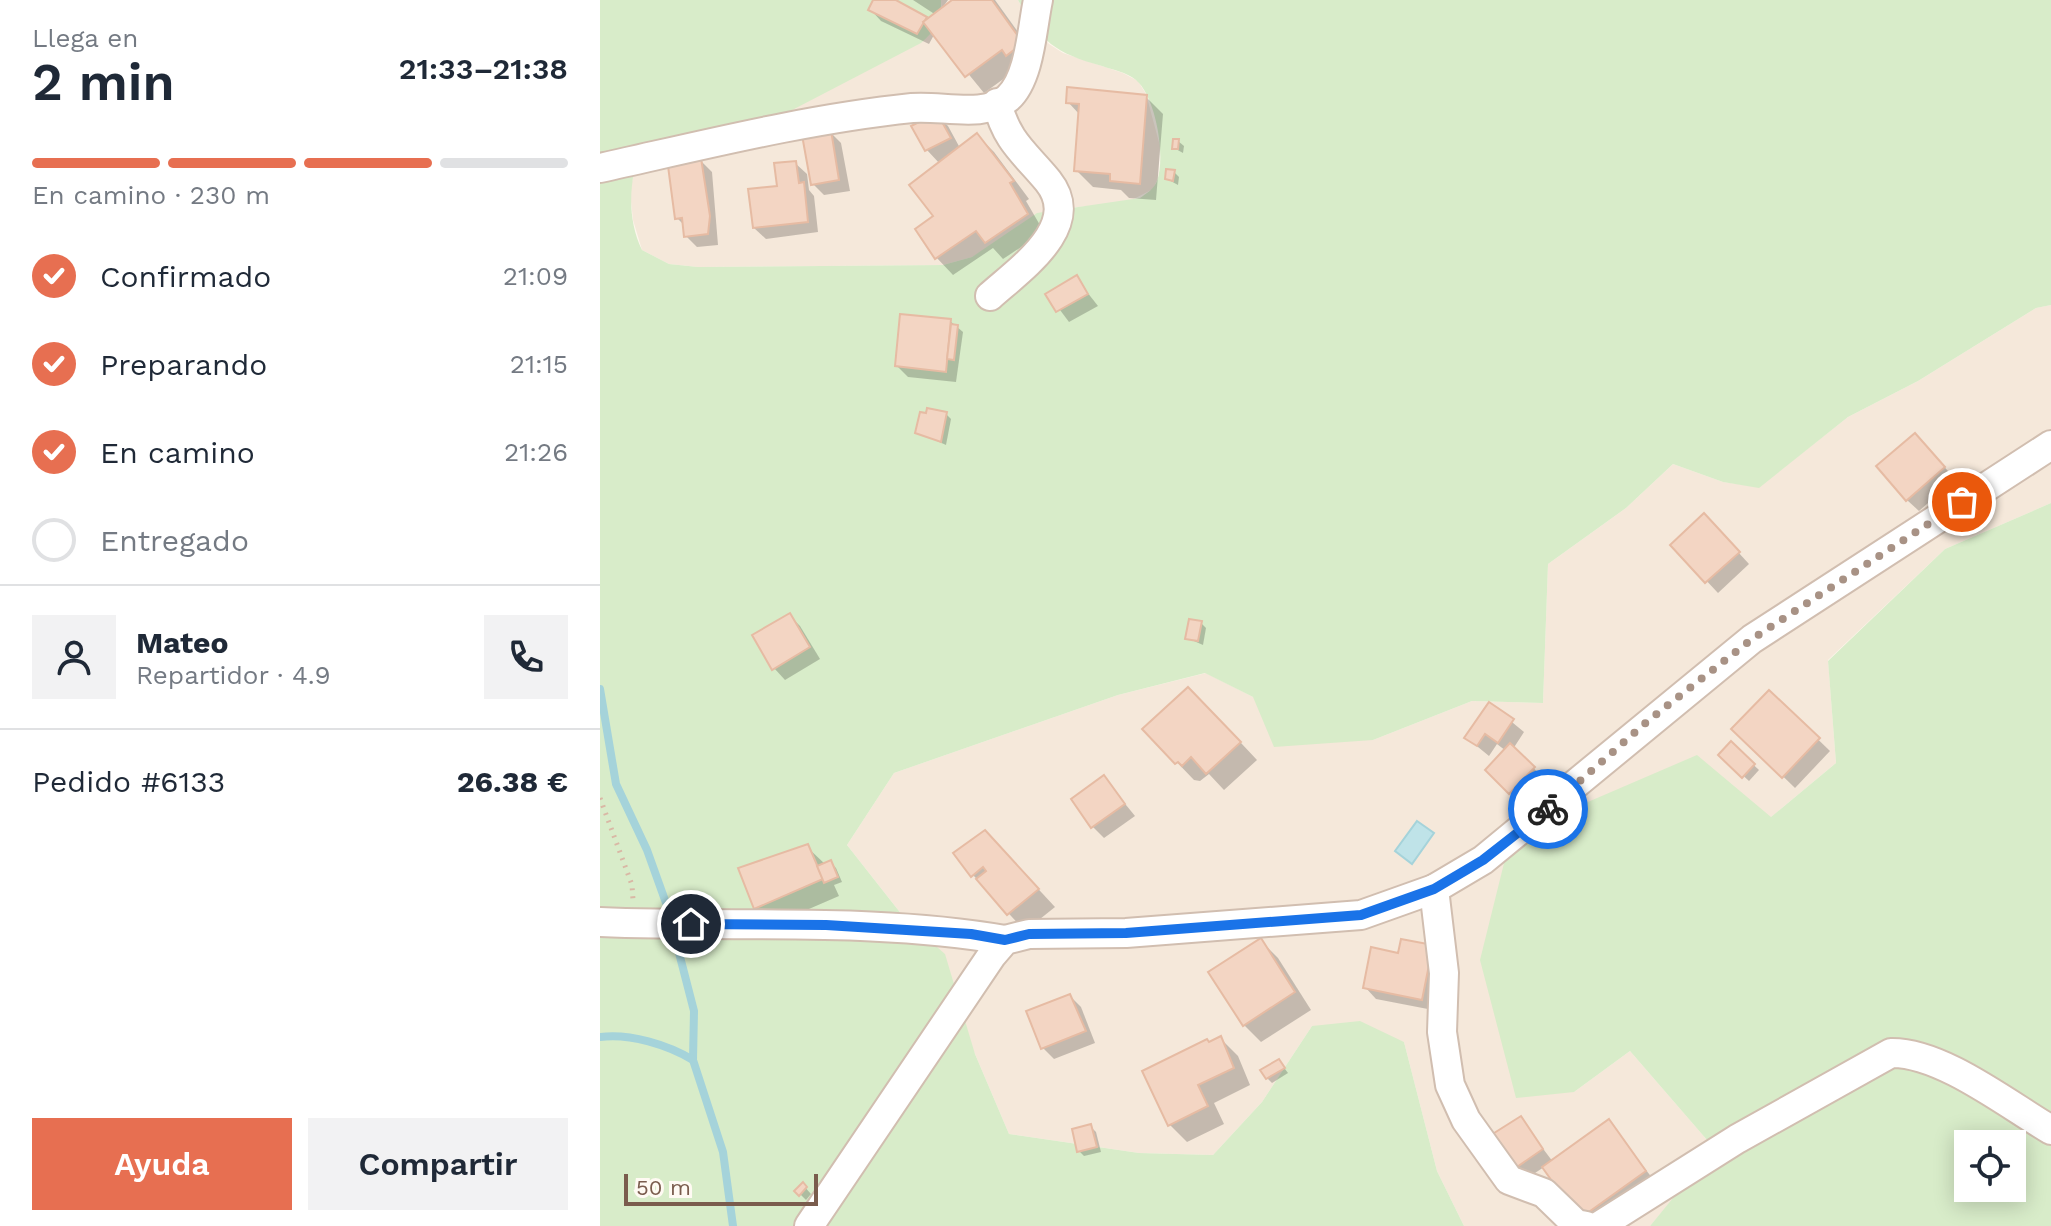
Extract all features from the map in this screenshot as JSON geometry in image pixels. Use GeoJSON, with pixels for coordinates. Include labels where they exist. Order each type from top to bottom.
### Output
{"type":"FeatureCollection","features":[{"type":"Feature","properties":{"kind":"street"},"geometry":{"type":"LineString","coordinates":[[600,168],[828,117],[932,106],[984,109],[1008,98],[1027,61],[1038,0]]}},
{"type":"Feature","properties":{"kind":"street"},"geometry":{"type":"LineString","coordinates":[[990,296],[1039,252],[1055,231],[1058,204],[1050,183],[1004,130],[997,103]]}},
{"type":"Feature","properties":{"kind":"street"},"geometry":{"type":"LineString","coordinates":[[601,924],[826,925],[971,934],[1005,940],[1029,934],[1126,933],[1361,915],[1434,889],[1483,860],[1752,639],[2051,445]]}},
{"type":"Feature","properties":{"kind":"street"},"geometry":{"type":"LineString","coordinates":[[1434,889],[1444,973],[1442,1032],[1450,1085],[1455,1097],[1466,1120],[1509,1180],[1544,1193],[1576,1224],[1586,1226]]}},
{"type":"Feature","properties":{"kind":"street"},"geometry":{"type":"LineString","coordinates":[[809,1226],[1005,940]]}},
{"type":"Feature","properties":{"kind":"street"},"geometry":{"type":"LineString","coordinates":[[1599,1226],[1737,1139],[1891,1053],[1907,1053],[1930,1059],[2051,1130]]}},
{"type":"Feature","properties":{"kind":"path"},"geometry":{"type":"LineString","coordinates":[[600,798],[632,885],[635,924]]}},
{"type":"Feature","properties":{"kind":"shaded area"},"geometry":{"type":"Polygon","coordinates":[[[941,0],[1018,0],[1032,26],[1049,44],[1063,53],[1138,81],[1146,94],[1160,146],[1158,178],[1153,189],[1126,203],[1054,209],[972,257],[943,265],[698,267],[669,264],[642,250],[633,220],[630,192],[634,172],[942,14],[941,0]]]}},
{"type":"Feature","properties":{"kind":"shaded area"},"geometry":{"type":"Polygon","coordinates":[[[2051,305],[2051,503],[1945,549],[1828,660],[1836,763],[1770,818],[1574,1092],[1630,1051],[1715,1149],[1650,1226],[1464,1226],[1437,1171],[1404,1042],[1312,1026],[1262,1102],[1213,1155],[1139,1153],[1009,1134],[975,1054],[906,920],[847,845],[894,773],[1118,695],[1206,673],[1253,697],[1373,740],[1472,701],[1543,703],[1548,564],[1626,508],[1673,464],[1723,482],[1759,487],[1848,417],[1918,381],[2036,308],[2051,305]]]}},
{"type":"Feature","properties":{"kind":"green space"},"geometry":{"type":"Polygon","coordinates":[[[600,0],[941,0],[937,24],[921,43],[773,120],[634,172],[632,211],[642,250],[669,264],[698,267],[943,265],[972,257],[1037,213],[1140,198],[1150,191],[1156,184],[1160,170],[1160,143],[1154,113],[1143,88],[1128,75],[1072,56],[1051,44],[1034,26],[1018,0],[2051,0],[2051,305],[2036,308],[1918,381],[1848,417],[1759,488],[1723,482],[1673,464],[1626,508],[1548,564],[1543,703],[1472,701],[1373,740],[1274,747],[1253,697],[1205,673],[1118,695],[894,773],[847,845],[906,920],[945,954],[975,1054],[1009,1134],[1139,1153],[1213,1155],[1262,1102],[1312,1026],[1360,1021],[1404,1042],[1437,1171],[1464,1226],[600,1226],[600,0]]]}},
{"type":"Feature","properties":{"kind":"green space"},"geometry":{"type":"Polygon","coordinates":[[[2051,503],[2051,1226],[1650,1226],[1714,1148],[1630,1051],[1574,1092],[1516,1098],[1480,960],[1511,835],[1697,755],[1771,817],[1836,763],[1828,661],[1945,549],[2051,503]]]}},
{"type":"Feature","properties":{"kind":"water"},"geometry":{"type":"Polygon","coordinates":[[[1417,821],[1434,833],[1412,864],[1395,851],[1417,821]]]}},
{"type":"Feature","properties":{"kind":"building"},"geometry":{"type":"Polygon","coordinates":[[[873,0],[896,0],[927,17],[917,34],[868,10],[873,0]]]}},
{"type":"Feature","properties":{"kind":"building"},"geometry":{"type":"Polygon","coordinates":[[[952,0],[992,0],[1023,43],[1006,56],[1002,50],[965,77],[923,22],[952,0]]]}},
{"type":"Feature","properties":{"kind":"building"},"geometry":{"type":"Polygon","coordinates":[[[1067,87],[1147,95],[1140,184],[1110,181],[1110,174],[1074,171],[1079,104],[1066,103],[1067,87]]]}},
{"type":"Feature","properties":{"kind":"building"},"geometry":{"type":"Polygon","coordinates":[[[937,113],[951,138],[925,151],[911,126],[937,113]]]}},
{"type":"Feature","properties":{"kind":"building"},"geometry":{"type":"Polygon","coordinates":[[[831,130],[839,180],[811,185],[802,135],[831,130]]]}},
{"type":"Feature","properties":{"kind":"building"},"geometry":{"type":"Polygon","coordinates":[[[977,133],[1014,181],[1010,183],[1028,214],[985,243],[976,231],[935,259],[915,229],[933,216],[909,185],[977,133]]]}},
{"type":"Feature","properties":{"kind":"building"},"geometry":{"type":"Polygon","coordinates":[[[1173,139],[1179,139],[1178,149],[1172,149],[1173,139]]]}},
{"type":"Feature","properties":{"kind":"building"},"geometry":{"type":"Polygon","coordinates":[[[701,158],[710,216],[708,234],[684,237],[682,218],[675,219],[668,166],[701,158]]]}},
{"type":"Feature","properties":{"kind":"building"},"geometry":{"type":"Polygon","coordinates":[[[796,161],[799,183],[804,182],[808,222],[753,228],[748,189],[777,186],[774,163],[796,161]]]}},
{"type":"Feature","properties":{"kind":"building"},"geometry":{"type":"Polygon","coordinates":[[[1166,169],[1175,170],[1173,181],[1165,179],[1166,169]]]}},
{"type":"Feature","properties":{"kind":"building"},"geometry":{"type":"Polygon","coordinates":[[[1077,275],[1088,294],[1056,312],[1045,294],[1077,275]]]}},
{"type":"Feature","properties":{"kind":"building"},"geometry":{"type":"Polygon","coordinates":[[[900,314],[951,319],[946,372],[895,366],[900,314]]]}},
{"type":"Feature","properties":{"kind":"building"},"geometry":{"type":"Polygon","coordinates":[[[951,324],[958,325],[954,360],[947,359],[951,324]]]}},
{"type":"Feature","properties":{"kind":"building"},"geometry":{"type":"Polygon","coordinates":[[[927,408],[947,412],[941,442],[915,433],[920,412],[926,413],[927,408]]]}},
{"type":"Feature","properties":{"kind":"building"},"geometry":{"type":"Polygon","coordinates":[[[1915,433],[1945,467],[1906,501],[1876,466],[1915,433]]]}},
{"type":"Feature","properties":{"kind":"building"},"geometry":{"type":"Polygon","coordinates":[[[1704,513],[1740,552],[1705,583],[1670,545],[1704,513]]]}},
{"type":"Feature","properties":{"kind":"building"},"geometry":{"type":"Polygon","coordinates":[[[790,613],[810,647],[772,670],[752,635],[790,613]]]}},
{"type":"Feature","properties":{"kind":"building"},"geometry":{"type":"Polygon","coordinates":[[[1189,619],[1202,621],[1198,641],[1185,639],[1189,619]]]}},
{"type":"Feature","properties":{"kind":"building"},"geometry":{"type":"Polygon","coordinates":[[[1188,687],[1241,742],[1206,774],[1191,757],[1182,766],[1178,762],[1175,764],[1142,729],[1188,687]]]}},
{"type":"Feature","properties":{"kind":"building"},"geometry":{"type":"Polygon","coordinates":[[[1769,690],[1820,738],[1782,778],[1731,729],[1769,690]]]}},
{"type":"Feature","properties":{"kind":"building"},"geometry":{"type":"Polygon","coordinates":[[[1489,702],[1514,719],[1498,743],[1485,734],[1477,746],[1464,738],[1489,702]]]}},
{"type":"Feature","properties":{"kind":"building"},"geometry":{"type":"Polygon","coordinates":[[[1731,741],[1755,764],[1742,778],[1718,755],[1731,741]]]}},
{"type":"Feature","properties":{"kind":"building"},"geometry":{"type":"Polygon","coordinates":[[[1510,743],[1535,767],[1509,794],[1485,770],[1510,743]]]}},
{"type":"Feature","properties":{"kind":"building"},"geometry":{"type":"Polygon","coordinates":[[[1104,775],[1125,804],[1091,828],[1071,799],[1104,775]]]}},
{"type":"Feature","properties":{"kind":"building"},"geometry":{"type":"Polygon","coordinates":[[[985,830],[1039,889],[1007,915],[976,879],[986,871],[983,867],[971,877],[953,853],[985,830]]]}},
{"type":"Feature","properties":{"kind":"building"},"geometry":{"type":"Polygon","coordinates":[[[808,844],[823,879],[754,909],[738,868],[808,844]]]}},
{"type":"Feature","properties":{"kind":"building"},"geometry":{"type":"Polygon","coordinates":[[[831,860],[838,877],[824,883],[817,866],[831,860]]]}},
{"type":"Feature","properties":{"kind":"building"},"geometry":{"type":"Polygon","coordinates":[[[1261,938],[1295,992],[1243,1026],[1208,972],[1261,938]]]}},
{"type":"Feature","properties":{"kind":"building"},"geometry":{"type":"Polygon","coordinates":[[[1401,939],[1433,945],[1422,1000],[1363,988],[1371,947],[1398,953],[1401,939]]]}},
{"type":"Feature","properties":{"kind":"building"},"geometry":{"type":"Polygon","coordinates":[[[1070,994],[1086,1031],[1041,1049],[1026,1011],[1070,994]]]}},
{"type":"Feature","properties":{"kind":"building"},"geometry":{"type":"Polygon","coordinates":[[[1221,1036],[1234,1068],[1198,1085],[1208,1106],[1168,1126],[1142,1071],[1207,1039],[1209,1042],[1221,1036]]]}},
{"type":"Feature","properties":{"kind":"building"},"geometry":{"type":"Polygon","coordinates":[[[1279,1059],[1285,1068],[1266,1079],[1260,1070],[1279,1059]]]}},
{"type":"Feature","properties":{"kind":"building"},"geometry":{"type":"Polygon","coordinates":[[[1521,1116],[1543,1149],[1514,1169],[1491,1135],[1521,1116]]]}},
{"type":"Feature","properties":{"kind":"building"},"geometry":{"type":"Polygon","coordinates":[[[1609,1119],[1646,1171],[1579,1219],[1542,1167],[1609,1119]]]}},
{"type":"Feature","properties":{"kind":"building"},"geometry":{"type":"Polygon","coordinates":[[[1091,1124],[1097,1147],[1077,1152],[1072,1129],[1091,1124]]]}},
{"type":"Feature","properties":{"kind":"building"},"geometry":{"type":"Polygon","coordinates":[[[803,1182],[807,1187],[799,1196],[794,1191],[803,1182]]]}},
{"type":"Feature","properties":{"kind":"waterway"},"geometry":{"type":"LineString","coordinates":[[600,689],[616,784],[647,850],[666,903]]}},
{"type":"Feature","properties":{"kind":"waterway"},"geometry":{"type":"LineString","coordinates":[[677,945],[694,1011],[693,1060]]}},
{"type":"Feature","properties":{"kind":"waterway"},"geometry":{"type":"LineString","coordinates":[[600,1037],[648,1041],[693,1060],[723,1152],[733,1226]]}},
{"type":"Feature","properties":{"kind":"way so far"},"geometry":{"type":"LineString","coordinates":[[1548,809],[1649,720],[1752,639],[1962,502]]}},
{"type":"Feature","properties":{"kind":"route"},"geometry":{"type":"LineString","coordinates":[[691,924],[826,925],[971,934],[1005,940],[1029,934],[1126,933],[1361,915],[1434,889],[1483,860],[1548,809]]}}]}
